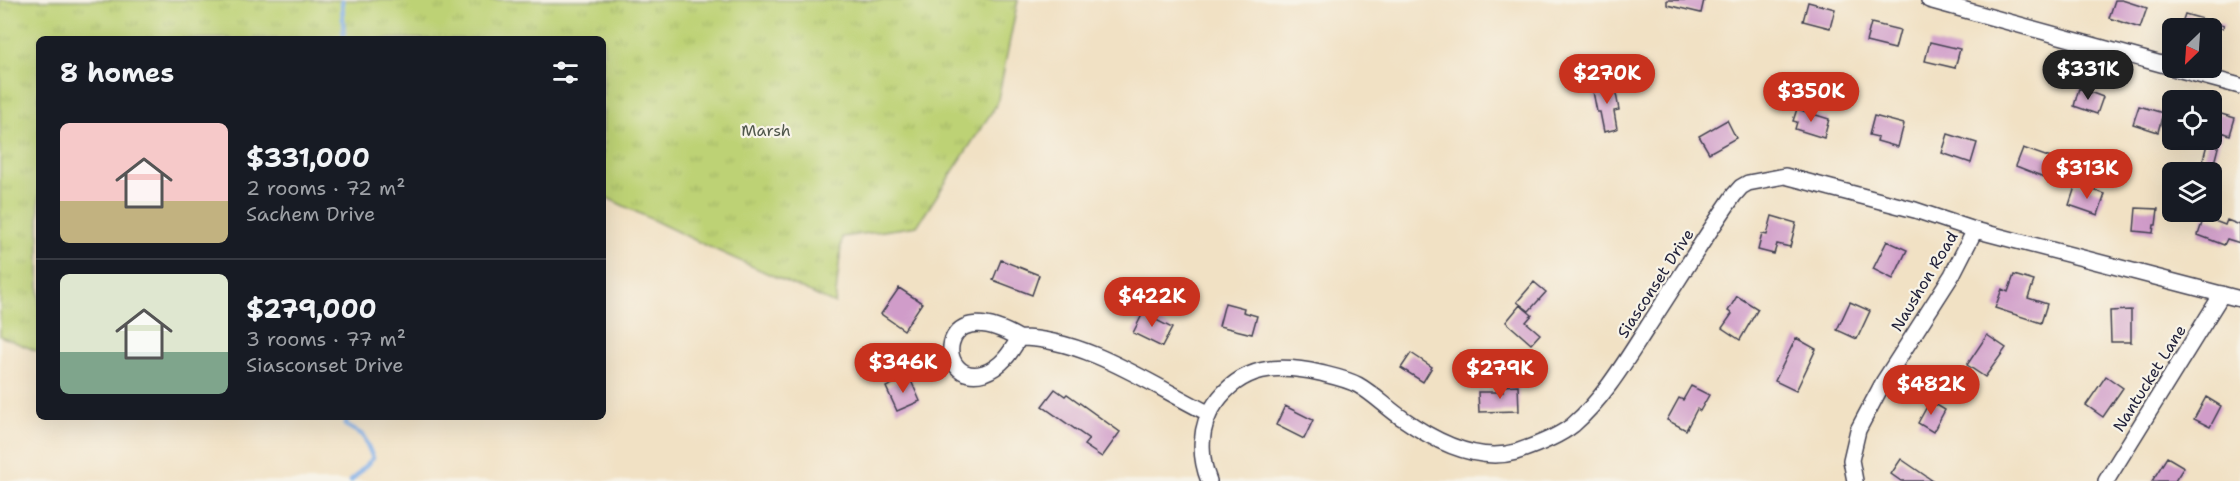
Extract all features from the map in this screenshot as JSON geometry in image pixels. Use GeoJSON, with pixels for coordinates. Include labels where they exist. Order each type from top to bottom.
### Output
{"type":"FeatureCollection","features":[{"type":"Feature","properties":{"kind":"street"},"geometry":{"type":"LineString","coordinates":[[1929,0],[2162,64]]}},
{"type":"Feature","properties":{"kind":"street"},"geometry":{"type":"LineString","coordinates":[[2212,78],[2240,86]]}},
{"type":"Feature","properties":{"kind":"street","name":"Siasconset Drive"},"geometry":{"type":"LineString","coordinates":[[1209,481],[1203,464],[1202,436],[1208,413],[1234,382],[1249,374],[1293,367],[1334,376],[1358,385],[1422,431],[1452,446],[1478,453],[1514,452],[1548,439],[1572,426],[1613,380],[1741,187],[1767,178],[1785,176],[1915,210],[1975,230],[2240,298]]}},
{"type":"Feature","properties":{"kind":"street","name":"Naushon Road"},"geometry":{"type":"LineString","coordinates":[[1855,481],[1851,460],[1858,430],[1884,381],[1952,275],[1975,230]]}},
{"type":"Feature","properties":{"kind":"street","name":"Nantucket Lane"},"geometry":{"type":"LineString","coordinates":[[2106,481],[2222,294]]}},
{"type":"Feature","properties":{"kind":"street"},"geometry":{"type":"LineString","coordinates":[[1019,338],[1038,338],[1073,346],[1208,413]]}},
{"type":"Feature","properties":{"kind":"green space","name":"Marsh"},"geometry":{"type":"Polygon","coordinates":[[[0,0],[1018,0],[997,104],[917,226],[842,237],[835,304],[606,197],[606,36],[36,36],[36,351],[0,336],[0,0]]]}},
{"type":"Feature","properties":{"kind":"building"},"geometry":{"type":"Polygon","coordinates":[[[1667,0],[1704,0],[1701,13],[1667,5],[1667,0]]]}},
{"type":"Feature","properties":{"kind":"building"},"geometry":{"type":"Polygon","coordinates":[[[2115,0],[2147,8],[2140,28],[2109,18],[2115,0]]]}},
{"type":"Feature","properties":{"kind":"building"},"geometry":{"type":"Polygon","coordinates":[[[1808,2],[1835,9],[1830,28],[1803,21],[1808,2]]]}},
{"type":"Feature","properties":{"kind":"building"},"geometry":{"type":"Polygon","coordinates":[[[2185,14],[2199,18],[2184,18],[2185,14]]]}},
{"type":"Feature","properties":{"kind":"building"},"geometry":{"type":"Polygon","coordinates":[[[1871,23],[1900,30],[1895,49],[1866,42],[1871,23]]]}},
{"type":"Feature","properties":{"kind":"building"},"geometry":{"type":"Polygon","coordinates":[[[1930,42],[1960,49],[1955,68],[1925,61],[1930,42]]]}},
{"type":"Feature","properties":{"kind":"building"},"geometry":{"type":"Polygon","coordinates":[[[1614,82],[1619,110],[1614,111],[1617,129],[1604,132],[1592,86],[1614,82]]]}},
{"type":"Feature","properties":{"kind":"building"},"geometry":{"type":"Polygon","coordinates":[[[2079,88],[2103,97],[2097,114],[2074,106],[2079,88]]]}},
{"type":"Feature","properties":{"kind":"building"},"geometry":{"type":"Polygon","coordinates":[[[2139,106],[2162,113],[2158,132],[2133,124],[2139,106]]]}},
{"type":"Feature","properties":{"kind":"building"},"geometry":{"type":"Polygon","coordinates":[[[1797,109],[1829,119],[1824,138],[1795,129],[1797,122],[1793,121],[1797,109]]]}},
{"type":"Feature","properties":{"kind":"building"},"geometry":{"type":"Polygon","coordinates":[[[2222,114],[2235,118],[2230,135],[2222,132],[2222,114]]]}},
{"type":"Feature","properties":{"kind":"building"},"geometry":{"type":"Polygon","coordinates":[[[1874,116],[1904,124],[1898,147],[1877,141],[1878,137],[1869,135],[1874,116]]]}},
{"type":"Feature","properties":{"kind":"building"},"geometry":{"type":"Polygon","coordinates":[[[1727,120],[1736,138],[1709,153],[1699,136],[1727,120]]]}},
{"type":"Feature","properties":{"kind":"building"},"geometry":{"type":"Polygon","coordinates":[[[1948,134],[1977,143],[1971,163],[1942,153],[1948,134]]]}},
{"type":"Feature","properties":{"kind":"building"},"geometry":{"type":"Polygon","coordinates":[[[2023,148],[2051,158],[2044,177],[2016,166],[2023,148]]]}},
{"type":"Feature","properties":{"kind":"building"},"geometry":{"type":"Polygon","coordinates":[[[2206,150],[2217,150],[2214,162],[2203,160],[2206,150]]]}},
{"type":"Feature","properties":{"kind":"building"},"geometry":{"type":"Polygon","coordinates":[[[2076,184],[2105,194],[2098,215],[2069,205],[2076,184]]]}},
{"type":"Feature","properties":{"kind":"building"},"geometry":{"type":"Polygon","coordinates":[[[2136,208],[2158,209],[2153,233],[2134,231],[2136,208]]]}},
{"type":"Feature","properties":{"kind":"building"},"geometry":{"type":"Polygon","coordinates":[[[1772,216],[1796,223],[1790,247],[1777,244],[1774,254],[1758,250],[1762,234],[1767,235],[1772,216]]]}},
{"type":"Feature","properties":{"kind":"building"},"geometry":{"type":"Polygon","coordinates":[[[2227,220],[2240,225],[2240,243],[2227,239],[2224,245],[2198,235],[2202,222],[2217,222],[2225,225],[2227,220]]]}},
{"type":"Feature","properties":{"kind":"building"},"geometry":{"type":"Polygon","coordinates":[[[1887,241],[1907,250],[1893,279],[1873,269],[1887,241]]]}},
{"type":"Feature","properties":{"kind":"building"},"geometry":{"type":"Polygon","coordinates":[[[1001,260],[1039,275],[1032,295],[993,280],[1001,260]]]}},
{"type":"Feature","properties":{"kind":"building"},"geometry":{"type":"Polygon","coordinates":[[[2014,275],[2034,281],[2028,298],[2047,304],[2041,323],[1995,308],[2002,289],[2008,292],[2014,275]]]}},
{"type":"Feature","properties":{"kind":"building"},"geometry":{"type":"Polygon","coordinates":[[[1534,282],[1546,292],[1529,311],[1517,302],[1534,282]]]}},
{"type":"Feature","properties":{"kind":"building"},"geometry":{"type":"Polygon","coordinates":[[[899,288],[922,303],[904,330],[881,314],[899,288]]]}},
{"type":"Feature","properties":{"kind":"building"},"geometry":{"type":"Polygon","coordinates":[[[1737,296],[1758,309],[1740,340],[1722,328],[1732,314],[1728,311],[1737,296]]]}},
{"type":"Feature","properties":{"kind":"building"},"geometry":{"type":"Polygon","coordinates":[[[1850,302],[1870,311],[1857,339],[1837,330],[1850,302]]]}},
{"type":"Feature","properties":{"kind":"building"},"geometry":{"type":"Polygon","coordinates":[[[1225,303],[1244,308],[1243,312],[1257,316],[1252,334],[1219,326],[1225,303]]]}},
{"type":"Feature","properties":{"kind":"building"},"geometry":{"type":"Polygon","coordinates":[[[1520,305],[1532,315],[1526,322],[1540,334],[1531,344],[1506,322],[1520,305]]]}},
{"type":"Feature","properties":{"kind":"building"},"geometry":{"type":"Polygon","coordinates":[[[1146,307],[1159,314],[1156,320],[1172,328],[1162,347],[1133,333],[1146,307]]]}},
{"type":"Feature","properties":{"kind":"building"},"geometry":{"type":"Polygon","coordinates":[[[2131,310],[2131,342],[2111,342],[2110,311],[2131,310]]]}},
{"type":"Feature","properties":{"kind":"building"},"geometry":{"type":"Polygon","coordinates":[[[1987,335],[2006,348],[1985,377],[1967,365],[1987,335]]]}},
{"type":"Feature","properties":{"kind":"building"},"geometry":{"type":"Polygon","coordinates":[[[1796,338],[1816,349],[1796,391],[1775,381],[1796,338]]]}},
{"type":"Feature","properties":{"kind":"building"},"geometry":{"type":"Polygon","coordinates":[[[1411,353],[1432,367],[1423,382],[1401,368],[1411,353]]]}},
{"type":"Feature","properties":{"kind":"building"},"geometry":{"type":"Polygon","coordinates":[[[909,376],[920,401],[897,411],[886,387],[909,376]]]}},
{"type":"Feature","properties":{"kind":"building"},"geometry":{"type":"Polygon","coordinates":[[[2106,376],[2123,388],[2103,417],[2086,405],[2106,376]]]}},
{"type":"Feature","properties":{"kind":"building"},"geometry":{"type":"Polygon","coordinates":[[[1518,385],[1519,411],[1479,412],[1478,392],[1503,392],[1502,386],[1518,385]]]}},
{"type":"Feature","properties":{"kind":"building"},"geometry":{"type":"Polygon","coordinates":[[[1691,386],[1709,395],[1700,411],[1697,409],[1686,430],[1667,420],[1679,398],[1683,400],[1691,386]]]}},
{"type":"Feature","properties":{"kind":"building"},"geometry":{"type":"Polygon","coordinates":[[[1055,389],[1065,396],[1067,394],[1120,432],[1102,457],[1084,445],[1089,439],[1042,406],[1055,389]]]}},
{"type":"Feature","properties":{"kind":"building"},"geometry":{"type":"Polygon","coordinates":[[[2206,397],[2221,406],[2210,427],[2194,419],[2206,397]]]}},
{"type":"Feature","properties":{"kind":"building"},"geometry":{"type":"Polygon","coordinates":[[[1930,401],[1945,410],[1933,432],[1918,423],[1930,401]]]}},
{"type":"Feature","properties":{"kind":"building"},"geometry":{"type":"Polygon","coordinates":[[[1285,406],[1313,420],[1304,439],[1276,425],[1285,406]]]}},
{"type":"Feature","properties":{"kind":"building"},"geometry":{"type":"Polygon","coordinates":[[[2167,457],[2184,467],[2175,481],[2152,481],[2167,457]]]}},
{"type":"Feature","properties":{"kind":"building"},"geometry":{"type":"Polygon","coordinates":[[[1901,459],[1933,481],[1901,481],[1891,474],[1901,459]]]}},
{"type":"Feature","properties":{"kind":"waterway"},"geometry":{"type":"LineString","coordinates":[[342,0],[344,36]]}},
{"type":"Feature","properties":{"kind":"waterway"},"geometry":{"type":"LineString","coordinates":[[347,420],[345,425],[363,435],[373,458],[351,481]]}}]}
